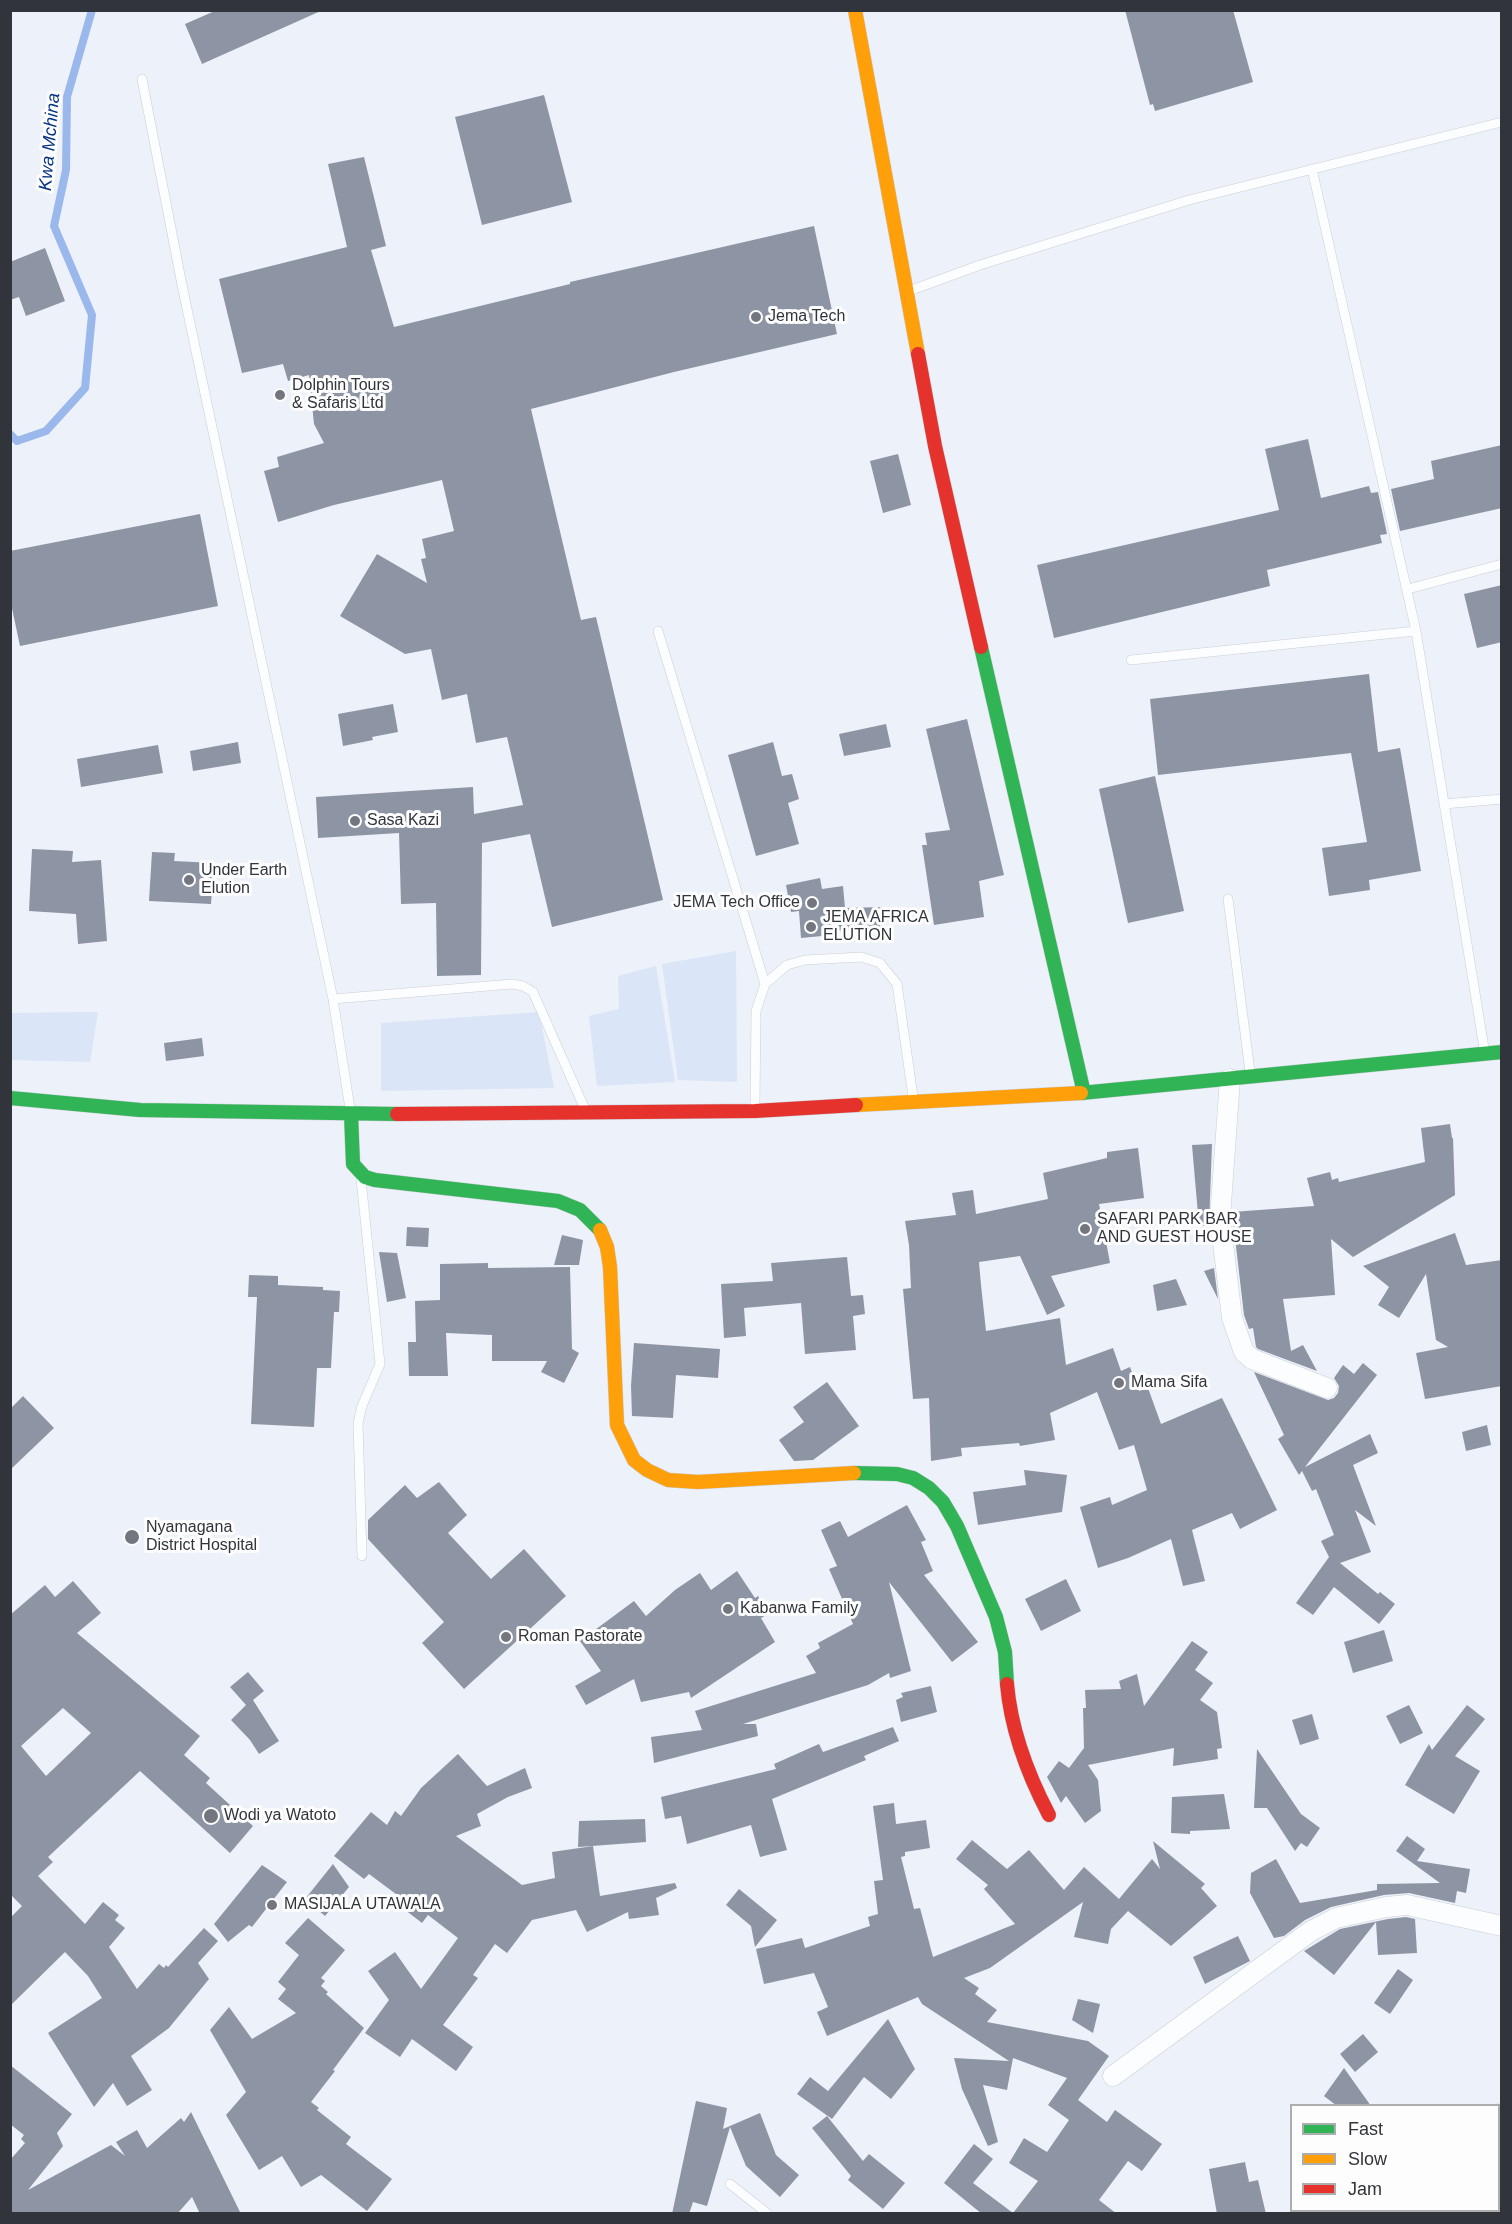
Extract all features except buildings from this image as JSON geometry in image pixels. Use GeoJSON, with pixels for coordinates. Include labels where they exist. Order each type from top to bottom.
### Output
{"type":"FeatureCollection","features":[{"type":"Feature","properties":{"kind":"main road"},"geometry":{"type":"LineString","coordinates":[[855,10],[935,447],[1083,1093]]}},
{"type":"Feature","properties":{"kind":"main road"},"geometry":{"type":"LineString","coordinates":[[10,1098],[140,1110],[351,1114],[755,1111],[1083,1093],[1502,1052]]}},
{"type":"Feature","properties":{"kind":"main road"},"geometry":{"type":"LineString","coordinates":[[351,1114],[353,1164],[365,1177],[558,1201],[580,1210],[603,1233],[610,1267],[617,1425],[634,1460],[647,1470],[668,1480],[698,1482],[870,1472],[897,1474],[913,1478],[929,1488],[943,1502],[957,1526],[996,1617],[1005,1652],[1008,1690],[1016,1737],[1030,1779],[1049,1815]]}},
{"type":"Feature","properties":{"kind":"street"},"geometry":{"type":"LineString","coordinates":[[1230,1079],[1220,1218],[1232,1318],[1244,1352],[1252,1359],[1327,1388]]}},
{"type":"Feature","properties":{"kind":"street"},"geometry":{"type":"LineString","coordinates":[[1113,2076],[1311,1931],[1336,1918],[1386,1907],[1407,1905],[1502,1926]]}},
{"type":"Feature","properties":{"kind":"lane"},"geometry":{"type":"LineString","coordinates":[[142,79],[187,309],[333,999],[351,1114]]}},
{"type":"Feature","properties":{"kind":"lane"},"geometry":{"type":"LineString","coordinates":[[907,292],[980,265],[1189,200],[1502,122]]}},
{"type":"Feature","properties":{"kind":"lane"},"geometry":{"type":"LineString","coordinates":[[1312,169],[1408,589],[1485,1054]]}},
{"type":"Feature","properties":{"kind":"lane"},"geometry":{"type":"LineString","coordinates":[[1408,589],[1502,564]]}},
{"type":"Feature","properties":{"kind":"lane"},"geometry":{"type":"LineString","coordinates":[[658,631],[765,984]]}},
{"type":"Feature","properties":{"kind":"lane"},"geometry":{"type":"LineString","coordinates":[[1131,660],[1416,631]]}},
{"type":"Feature","properties":{"kind":"lane"},"geometry":{"type":"LineString","coordinates":[[1444,804],[1502,799]]}},
{"type":"Feature","properties":{"kind":"lane"},"geometry":{"type":"LineString","coordinates":[[1228,899],[1250,1077]]}},
{"type":"Feature","properties":{"kind":"lane"},"geometry":{"type":"LineString","coordinates":[[755,1111],[756,1011],[765,984],[787,965],[805,960],[861,957],[880,963],[897,984],[914,1103]]}},
{"type":"Feature","properties":{"kind":"lane"},"geometry":{"type":"LineString","coordinates":[[333,999],[512,984],[523,986],[533,992],[587,1112]]}},
{"type":"Feature","properties":{"kind":"lane"},"geometry":{"type":"LineString","coordinates":[[360,1173],[380,1364],[362,1406],[358,1423],[362,1556]]}},
{"type":"Feature","properties":{"kind":"lane"},"geometry":{"type":"LineString","coordinates":[[730,2184],[768,2214]]}},
{"type":"Feature","properties":{"kind":"shaded area"},"geometry":{"type":"Polygon","coordinates":[[[736,951],[737,1082],[678,1080],[662,964],[736,951]]]}},
{"type":"Feature","properties":{"kind":"shaded area"},"geometry":{"type":"Polygon","coordinates":[[[656,966],[675,1082],[597,1086],[589,1016],[619,1009],[618,976],[656,966]]]}},
{"type":"Feature","properties":{"kind":"shaded area"},"geometry":{"type":"Polygon","coordinates":[[[98,1012],[90,1062],[11,1060],[11,1013],[98,1012]]]}},
{"type":"Feature","properties":{"kind":"shaded area"},"geometry":{"type":"Polygon","coordinates":[[[539,1012],[554,1088],[381,1091],[381,1023],[539,1012]]]}},
{"type":"Feature","properties":{"kind":"waterway","name":"Kwa Mchina"},"geometry":{"type":"LineString","coordinates":[[10,434],[17,441],[46,431],[85,388],[92,315],[54,226],[66,170],[67,97],[92,10]]}},
{"type":"Feature","properties":{"kind":"traffic: fast"},"geometry":{"type":"LineString","coordinates":[[981,647],[1084,1093]]}},
{"type":"Feature","properties":{"kind":"traffic: fast"},"geometry":{"type":"LineString","coordinates":[[1081,1093],[1502,1052]]}},
{"type":"Feature","properties":{"kind":"traffic: fast"},"geometry":{"type":"LineString","coordinates":[[10,1098],[140,1110],[397,1114]]}},
{"type":"Feature","properties":{"kind":"traffic: fast"},"geometry":{"type":"LineString","coordinates":[[351,1114],[353,1164],[365,1177],[558,1201],[580,1210],[600,1230]]}},
{"type":"Feature","properties":{"kind":"traffic: fast"},"geometry":{"type":"LineString","coordinates":[[854,1473],[897,1474],[913,1478],[929,1488],[943,1502],[957,1526],[996,1617],[1005,1652],[1007,1684]]}},
{"type":"Feature","properties":{"kind":"traffic: slow"},"geometry":{"type":"LineString","coordinates":[[855,10],[918,354]]}},
{"type":"Feature","properties":{"kind":"traffic: slow"},"geometry":{"type":"LineString","coordinates":[[856,1105],[1081,1093]]}},
{"type":"Feature","properties":{"kind":"traffic: slow"},"geometry":{"type":"LineString","coordinates":[[600,1230],[607,1247],[610,1267],[617,1425],[634,1460],[647,1470],[668,1480],[698,1482],[854,1473]]}},
{"type":"Feature","properties":{"kind":"traffic: jam"},"geometry":{"type":"LineString","coordinates":[[918,354],[935,446],[981,647]]}},
{"type":"Feature","properties":{"kind":"traffic: jam"},"geometry":{"type":"LineString","coordinates":[[397,1114],[755,1111],[856,1105]]}},
{"type":"Feature","properties":{"kind":"traffic: jam"},"geometry":{"type":"LineString","coordinates":[[1007,1684],[1012,1718],[1021,1751],[1049,1815]]}},
{"type":"Feature","properties":{"kind":"place","name":"Jema Tech"},"geometry":{"type":"Point","coordinates":[756,317]}},
{"type":"Feature","properties":{"kind":"place","name":"Dolphin Tours & Safaris Ltd"},"geometry":{"type":"Point","coordinates":[280,395]}},
{"type":"Feature","properties":{"kind":"place","name":"Sasa Kazi"},"geometry":{"type":"Point","coordinates":[355,821]}},
{"type":"Feature","properties":{"kind":"place","name":"Under Earth Elution"},"geometry":{"type":"Point","coordinates":[189,880]}},
{"type":"Feature","properties":{"kind":"place","name":"JEMA Tech Office"},"geometry":{"type":"Point","coordinates":[812,903]}},
{"type":"Feature","properties":{"kind":"place","name":"JEMA AFRICA ELUTION"},"geometry":{"type":"Point","coordinates":[811,927]}},
{"type":"Feature","properties":{"kind":"place","name":"SAFARI PARK BAR AND GUEST HOUSE"},"geometry":{"type":"Point","coordinates":[1085,1229]}},
{"type":"Feature","properties":{"kind":"place","name":"Mama Sifa"},"geometry":{"type":"Point","coordinates":[1119,1383]}},
{"type":"Feature","properties":{"kind":"place","name":"Nyamagana District Hospital"},"geometry":{"type":"Point","coordinates":[132,1537]}},
{"type":"Feature","properties":{"kind":"place","name":"Kabanwa Family"},"geometry":{"type":"Point","coordinates":[728,1609]}},
{"type":"Feature","properties":{"kind":"place","name":"Roman Pastorate"},"geometry":{"type":"Point","coordinates":[506,1637]}},
{"type":"Feature","properties":{"kind":"place","name":"Wodi ya Watoto"},"geometry":{"type":"Point","coordinates":[211,1816]}},
{"type":"Feature","properties":{"kind":"place","name":"MASIJALA UTAWALA"},"geometry":{"type":"Point","coordinates":[272,1905]}}]}
